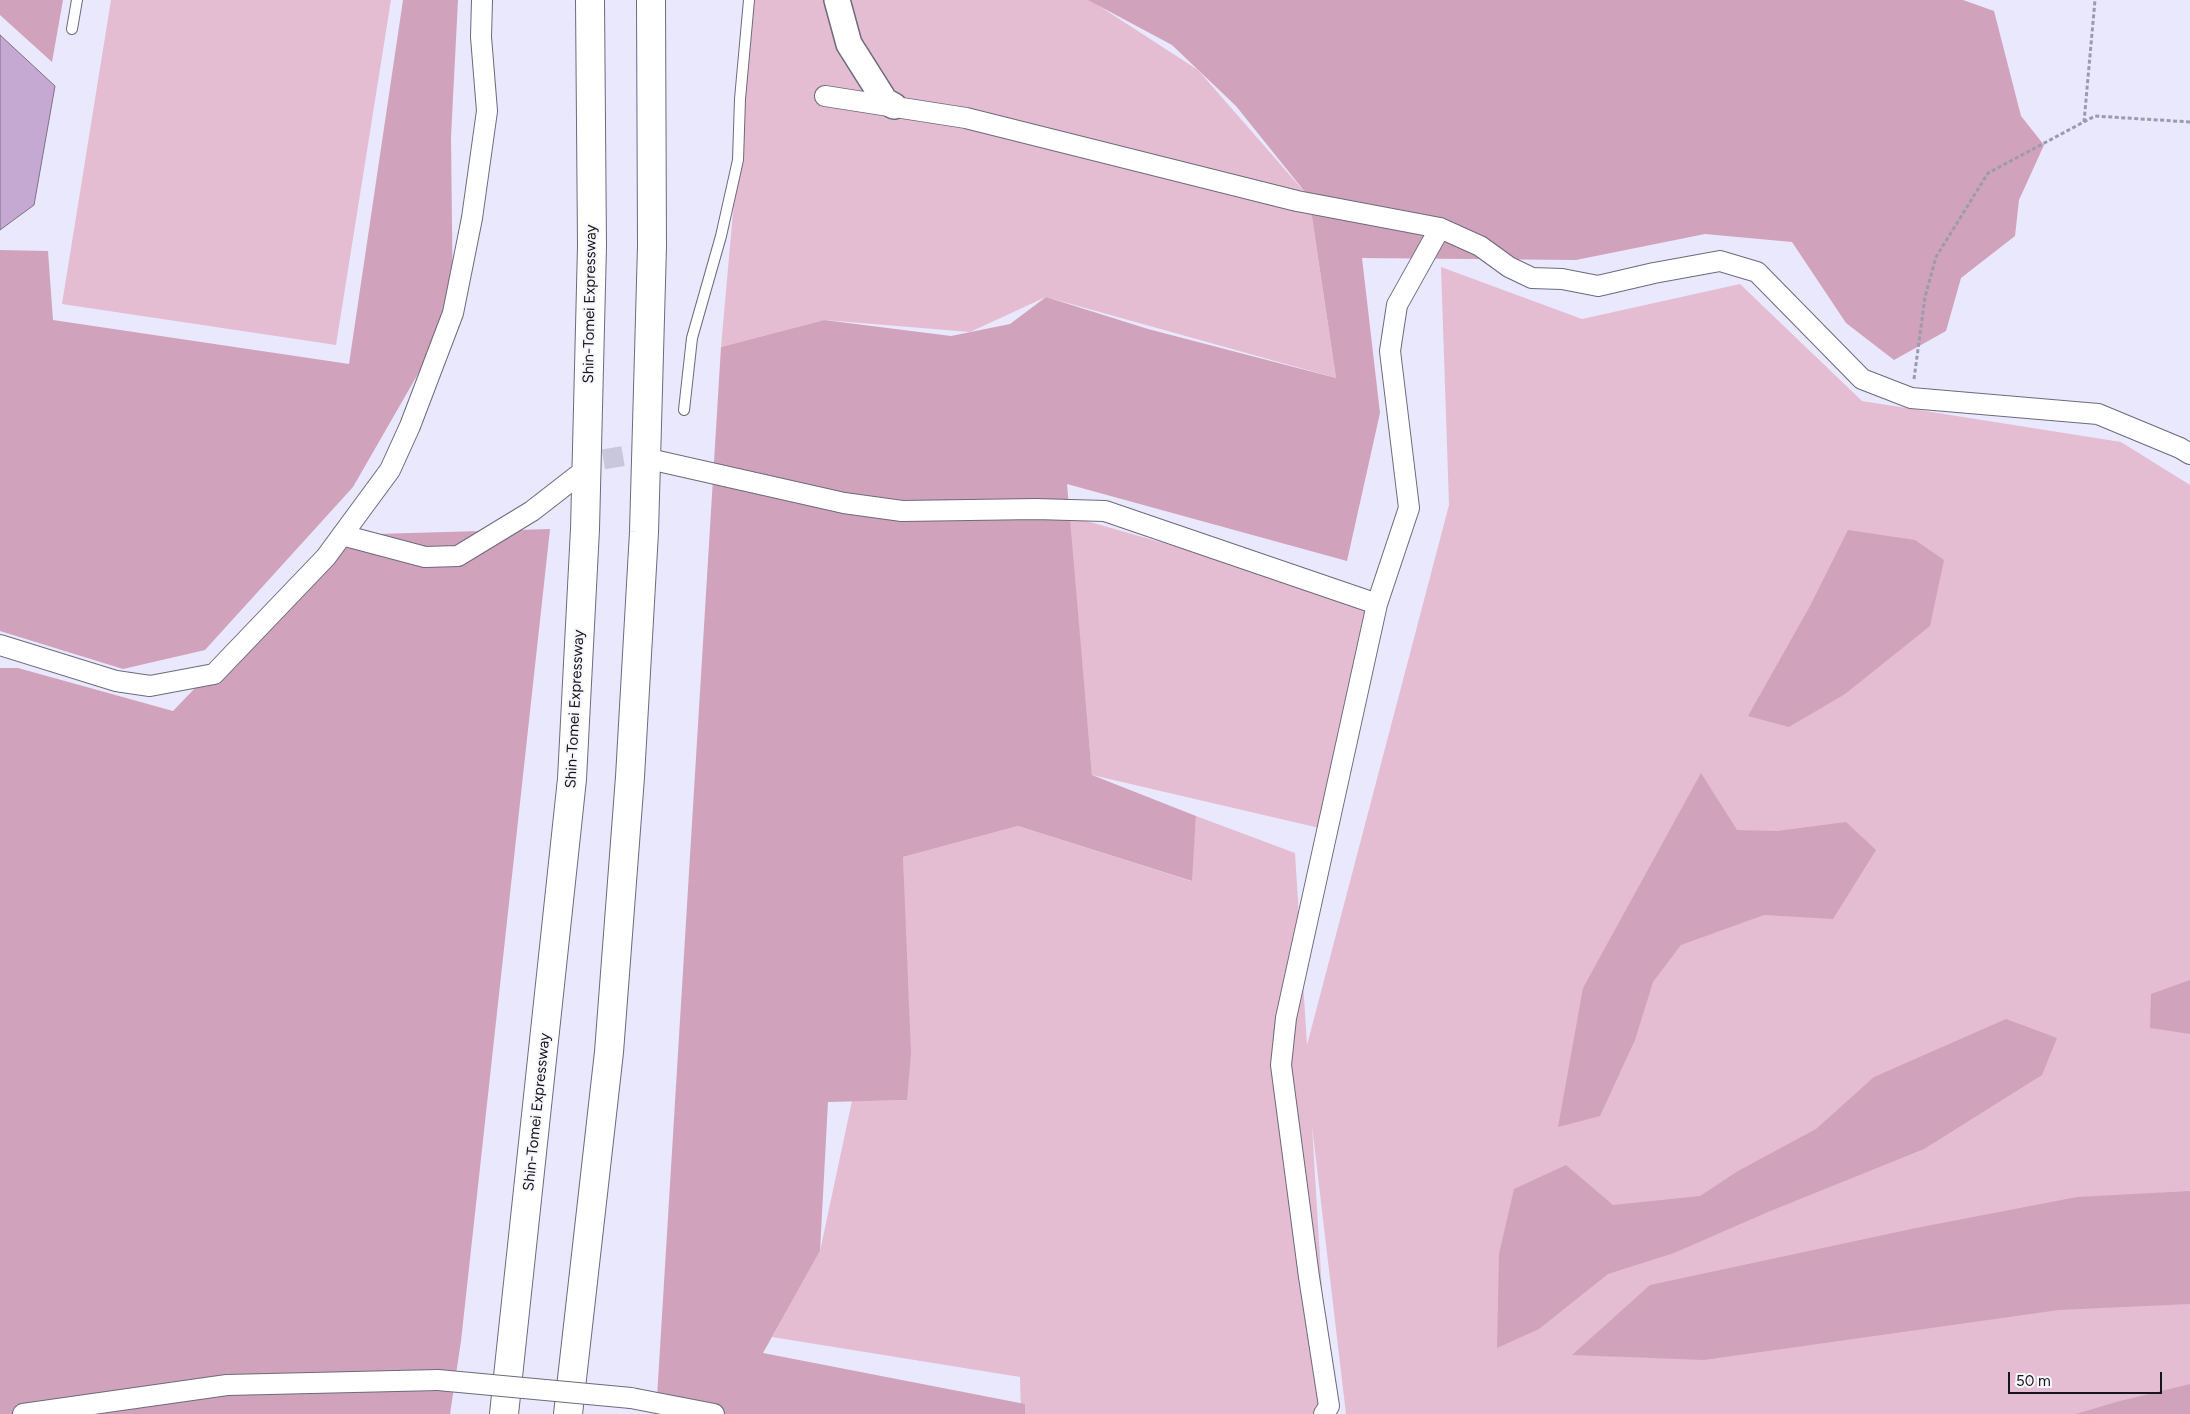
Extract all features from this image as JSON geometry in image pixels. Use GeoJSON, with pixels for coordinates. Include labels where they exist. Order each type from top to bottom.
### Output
{"type":"FeatureCollection","features":[{"type":"Feature","properties":{"kind":"highway","name":"Shin-Tomei Expressway"},"geometry":{"type":"LineString","coordinates":[[504,1414],[572,780],[585,529],[592,246],[590,0]]}},
{"type":"Feature","properties":{"kind":"highway"},"geometry":{"type":"LineString","coordinates":[[568,1414],[609,1052],[630,777],[644,532],[652,266],[652,0]]}},
{"type":"Feature","properties":{"kind":"street"},"geometry":{"type":"LineString","coordinates":[[0,644],[116,681],[150,686],[214,674],[326,558],[390,470],[410,426],[453,313],[472,218],[487,111],[481,37],[482,0]]}},
{"type":"Feature","properties":{"kind":"street"},"geometry":{"type":"LineString","coordinates":[[837,0],[849,44],[885,101],[894,106]]}},
{"type":"Feature","properties":{"kind":"street"},"geometry":{"type":"LineString","coordinates":[[825,96],[966,118],[1297,201],[1440,228],[1480,246],[1509,267],[1532,278],[1562,279],[1598,286],[1720,261],[1757,272],[1862,379],[1911,398],[2098,414],[2180,448],[2190,454]]}},
{"type":"Feature","properties":{"kind":"street"},"geometry":{"type":"LineString","coordinates":[[1324,1414],[1329,1406],[1309,1277],[1281,1065],[1286,1018],[1376,604],[1409,508],[1390,351],[1397,305],[1440,228]]}},
{"type":"Feature","properties":{"kind":"street"},"geometry":{"type":"LineString","coordinates":[[658,461],[844,503],[902,511],[1036,509],[1105,511],[1376,604]]}},
{"type":"Feature","properties":{"kind":"street"},"geometry":{"type":"LineString","coordinates":[[342,535],[425,557],[458,556],[532,511],[577,476]]}},
{"type":"Feature","properties":{"kind":"street"},"geometry":{"type":"LineString","coordinates":[[23,1414],[227,1385],[438,1380],[631,1398],[714,1414]]}},
{"type":"Feature","properties":{"kind":"lane"},"geometry":{"type":"LineString","coordinates":[[72,29],[77,0]]}},
{"type":"Feature","properties":{"kind":"lane"},"geometry":{"type":"LineString","coordinates":[[684,410],[692,338],[721,236],[738,160],[740,99],[749,0]]}},
{"type":"Feature","properties":{"kind":"path"},"geometry":{"type":"LineString","coordinates":[[2084,122],[2096,0]]}},
{"type":"Feature","properties":{"kind":"path"},"geometry":{"type":"LineString","coordinates":[[1911,398],[1926,297],[1936,257],[1988,173],[2095,116],[2190,122]]}},
{"type":"Feature","properties":{"kind":"shaded area"},"geometry":{"type":"Polygon","coordinates":[[[0,0],[63,0],[52,62],[0,15],[0,0]]]}},
{"type":"Feature","properties":{"kind":"shaded area"},"geometry":{"type":"Polygon","coordinates":[[[111,0],[391,0],[336,345],[62,304],[111,0]]]}},
{"type":"Feature","properties":{"kind":"shaded area"},"geometry":{"type":"Polygon","coordinates":[[[403,0],[458,0],[451,137],[453,313],[353,487],[205,650],[123,669],[0,631],[0,250],[48,251],[53,320],[349,364],[403,0]]]}},
{"type":"Feature","properties":{"kind":"shaded area"},"geometry":{"type":"Polygon","coordinates":[[[752,0],[1090,0],[1198,70],[1309,197],[1336,378],[1046,297],[970,332],[824,320],[721,347],[752,0]]]}},
{"type":"Feature","properties":{"kind":"shaded area"},"geometry":{"type":"Polygon","coordinates":[[[1088,0],[1963,0],[1994,11],[2021,116],[2044,145],[2019,200],[2015,236],[1961,278],[1946,331],[1894,360],[1846,323],[1792,242],[1705,234],[1576,260],[1362,258],[1380,413],[1347,561],[1067,484],[1092,775],[1196,816],[1192,881],[1018,826],[903,857],[911,1054],[907,1100],[828,1102],[820,1251],[763,1353],[1025,1404],[1025,1414],[656,1414],[721,347],[824,320],[951,336],[1010,324],[1046,297],[1148,329],[1336,378],[1309,197],[1236,106],[1172,45],[1088,0]]]}},
{"type":"Feature","properties":{"kind":"shaded area"},"geometry":{"type":"Polygon","coordinates":[[[1441,267],[1582,319],[1740,284],[1862,401],[2121,442],[2190,485],[2190,1414],[1346,1414],[1312,1126],[1329,1406],[1319,1414],[1021,1414],[1020,1377],[772,1337],[820,1251],[852,1101],[907,1100],[903,857],[1018,826],[1191,881],[1196,816],[1295,853],[1307,1045],[1449,505],[1441,267]]]}},
{"type":"Feature","properties":{"kind":"shaded area"},"geometry":{"type":"Polygon","coordinates":[[[1069,516],[1377,604],[1328,830],[1092,775],[1069,516]]]}},
{"type":"Feature","properties":{"kind":"shaded area"},"geometry":{"type":"Polygon","coordinates":[[[550,529],[461,1341],[450,1414],[0,1414],[0,668],[18,668],[173,711],[342,535],[550,529]]]}},
{"type":"Feature","properties":{"kind":"shaded area"},"geometry":{"type":"Polygon","coordinates":[[[1848,530],[1915,540],[1944,560],[1930,626],[1845,694],[1789,727],[1748,716],[1810,606],[1848,530]]]}},
{"type":"Feature","properties":{"kind":"shaded area"},"geometry":{"type":"Polygon","coordinates":[[[1701,773],[1737,830],[1777,831],[1846,822],[1876,850],[1833,919],[1764,915],[1681,945],[1653,982],[1635,1040],[1600,1116],[1558,1127],[1583,988],[1701,773]]]}},
{"type":"Feature","properties":{"kind":"shaded area"},"geometry":{"type":"Polygon","coordinates":[[[2190,980],[2190,1034],[2150,1028],[2151,994],[2190,980]]]}},
{"type":"Feature","properties":{"kind":"shaded area"},"geometry":{"type":"Polygon","coordinates":[[[2006,1019],[2057,1038],[2042,1075],[1924,1149],[1768,1212],[1674,1253],[1608,1274],[1539,1329],[1497,1348],[1499,1254],[1514,1189],[1566,1165],[1613,1205],[1700,1196],[1738,1171],[1816,1129],[1874,1077],[2006,1019]]]}},
{"type":"Feature","properties":{"kind":"shaded area"},"geometry":{"type":"Polygon","coordinates":[[[2190,1191],[2190,1304],[2059,1310],[1704,1360],[1572,1355],[1650,1285],[1916,1228],[2077,1197],[2190,1191]]]}},
{"type":"Feature","properties":{"kind":"shaded area"},"geometry":{"type":"Polygon","coordinates":[[[2190,1384],[2190,1414],[2076,1414],[2116,1402],[2190,1384]]]}},
{"type":"Feature","properties":{"kind":"building"},"geometry":{"type":"Polygon","coordinates":[[[0,35],[55,86],[34,205],[0,230],[0,35]]]}},
{"type":"Feature","properties":{"kind":"tunnel"},"geometry":{"type":"LineString","coordinates":[[578,475],[600,460],[629,455],[658,461]]}}]}
